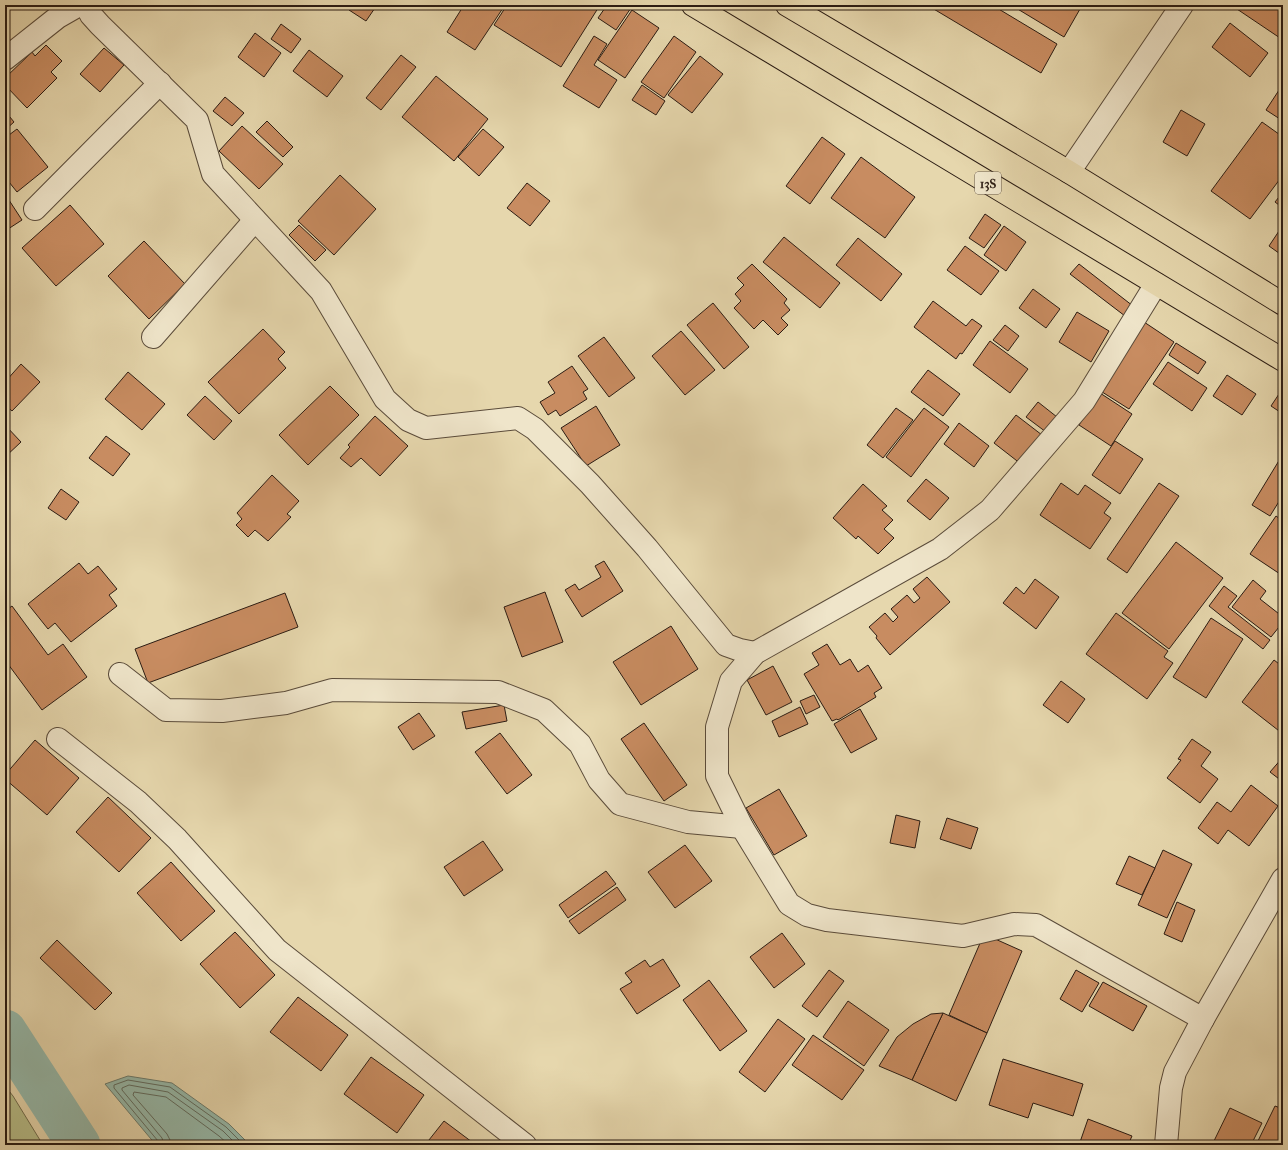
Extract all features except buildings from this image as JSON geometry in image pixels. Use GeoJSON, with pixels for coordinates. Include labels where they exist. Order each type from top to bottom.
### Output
{"type":"FeatureCollection","features":[{"type":"Feature","properties":{"kind":"highway","name":"13S"},"geometry":{"type":"LineString","coordinates":[[693,5],[1283,360]]}},
{"type":"Feature","properties":{"kind":"highway"},"geometry":{"type":"LineString","coordinates":[[787,5],[1069,172],[1283,304]]}},
{"type":"Feature","properties":{"kind":"street"},"geometry":{"type":"LineString","coordinates":[[5,59],[58,17],[79,5]]}},
{"type":"Feature","properties":{"kind":"street"},"geometry":{"type":"LineString","coordinates":[[86,5],[100,25],[197,120],[213,174],[321,291],[385,399],[408,420],[426,428],[518,418],[535,429],[590,484],[647,548],[726,645],[755,653]]}},
{"type":"Feature","properties":{"kind":"street"},"geometry":{"type":"LineString","coordinates":[[1069,172],[1182,5]]}},
{"type":"Feature","properties":{"kind":"street"},"geometry":{"type":"LineString","coordinates":[[35,210],[160,83]]}},
{"type":"Feature","properties":{"kind":"street"},"geometry":{"type":"LineString","coordinates":[[153,337],[255,220]]}},
{"type":"Feature","properties":{"kind":"street"},"geometry":{"type":"LineString","coordinates":[[1156,284],[1084,401],[990,510],[940,549],[755,653],[732,681],[717,727],[716,776],[742,827],[789,904],[807,914],[827,920],[963,936],[1014,924],[1036,925],[1203,1019]]}},
{"type":"Feature","properties":{"kind":"street"},"geometry":{"type":"LineString","coordinates":[[120,674],[166,710],[222,711],[286,703],[332,690],[498,692],[544,710],[580,744],[599,780],[620,804],[688,822],[742,827]]}},
{"type":"Feature","properties":{"kind":"street"},"geometry":{"type":"LineString","coordinates":[[58,739],[138,802],[177,839],[277,950],[525,1145]]}},
{"type":"Feature","properties":{"kind":"street"},"geometry":{"type":"LineString","coordinates":[[1166,1145],[1171,1088],[1175,1072],[1203,1019],[1283,879]]}},
{"type":"Feature","properties":{"kind":"green space"},"geometry":{"type":"Polygon","coordinates":[[[5,1086],[13,1096],[43,1145],[5,1145],[5,1086]]]}},
{"type":"Feature","properties":{"kind":"water"},"geometry":{"type":"Polygon","coordinates":[[[128,1076],[172,1083],[229,1124],[250,1145],[156,1145],[105,1084],[128,1076]]]}},
{"type":"Feature","properties":{"kind":"waterway"},"geometry":{"type":"LineString","coordinates":[[5,1031],[79,1145]]}}]}
